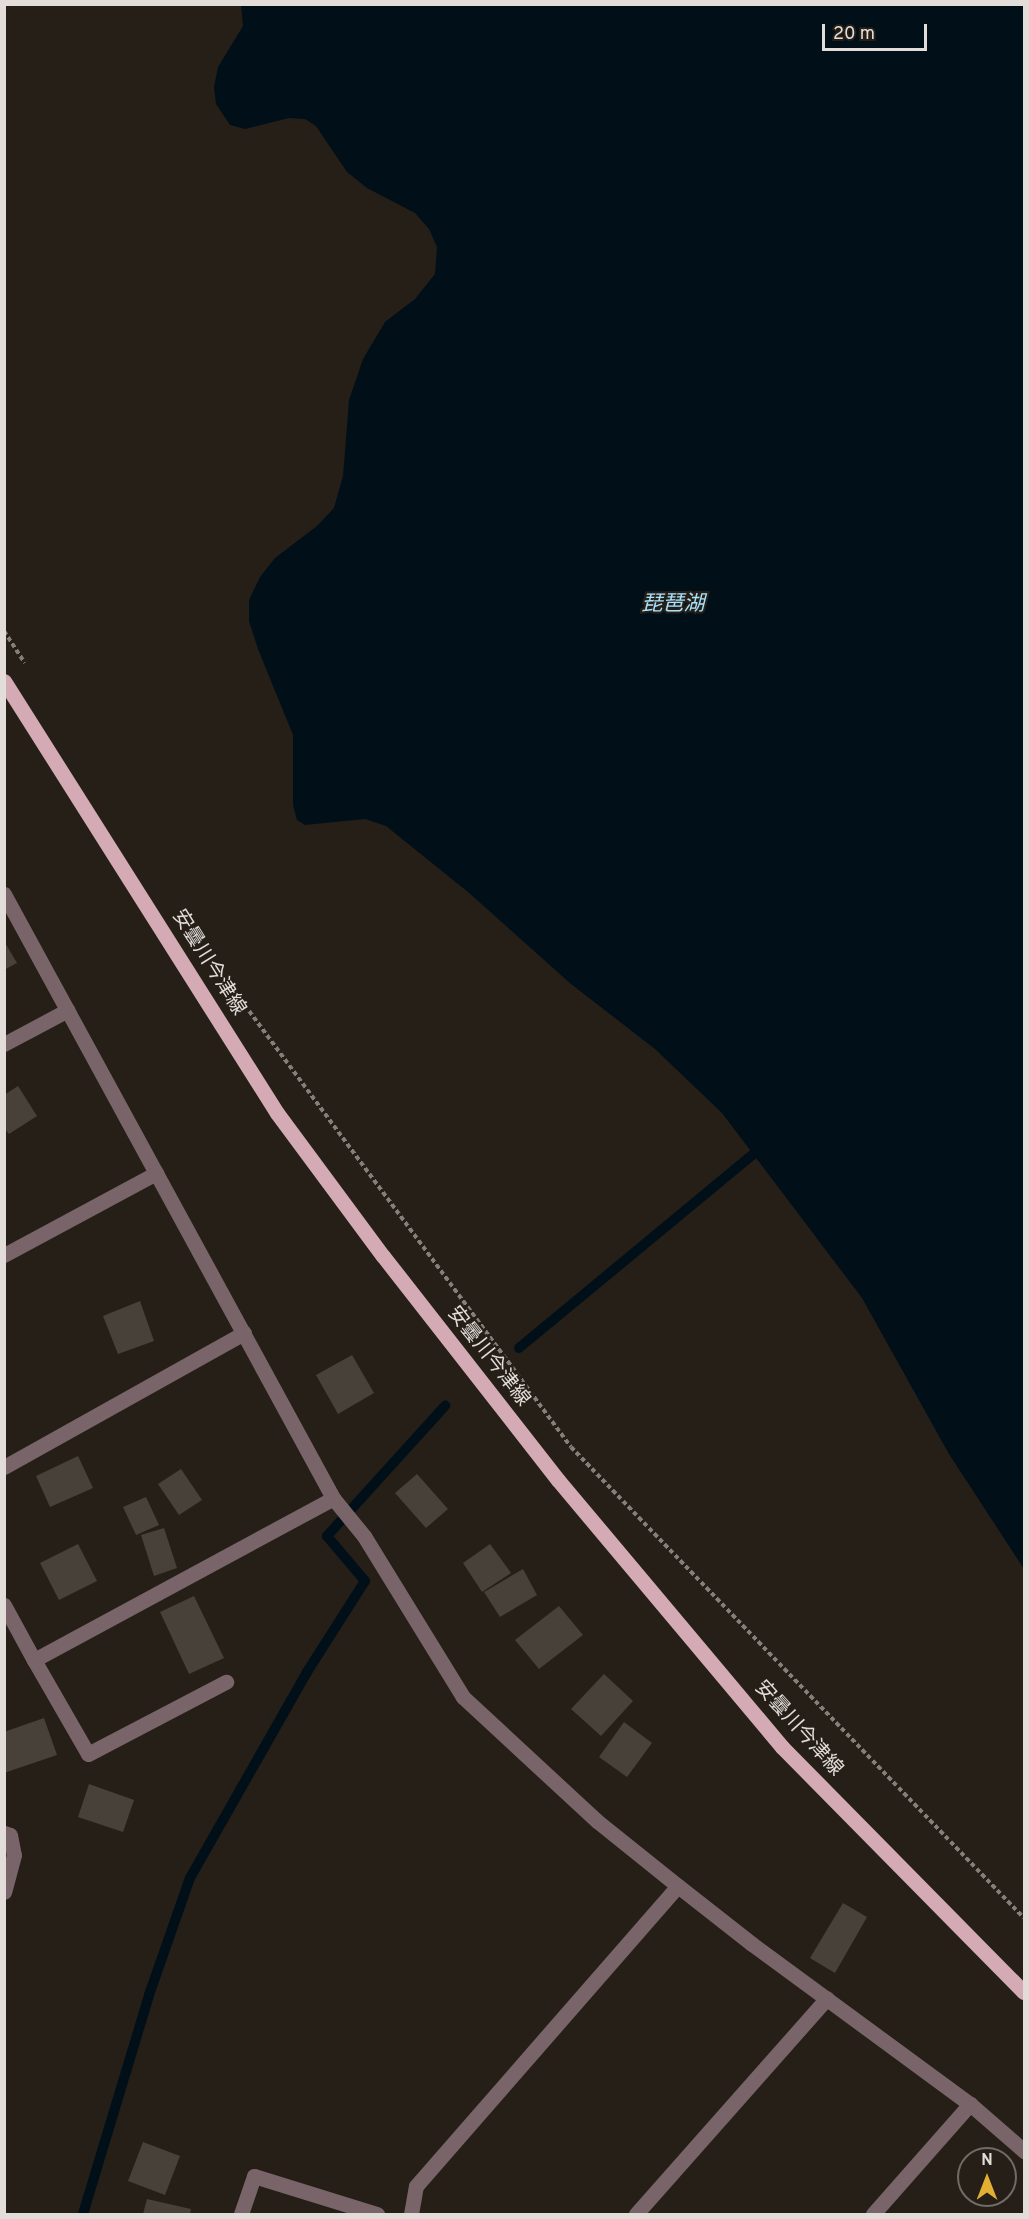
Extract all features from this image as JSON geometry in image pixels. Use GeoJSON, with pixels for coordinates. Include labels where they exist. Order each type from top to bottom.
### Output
{"type":"FeatureCollection","features":[{"type":"Feature","properties":{"kind":"main road","name":"安曇川今津線"},"geometry":{"type":"LineString","coordinates":[[4,681],[277,1113],[419,1303],[558,1480],[782,1747],[1024,1992]]}},
{"type":"Feature","properties":{"kind":"street"},"geometry":{"type":"LineString","coordinates":[[4,894],[336,1502],[364,1536],[463,1697],[597,1821],[752,1944],[970,2104],[1024,2151]]}},
{"type":"Feature","properties":{"kind":"street"},"geometry":{"type":"LineString","coordinates":[[4,1044],[68,1010]]}},
{"type":"Feature","properties":{"kind":"street"},"geometry":{"type":"LineString","coordinates":[[4,1255],[156,1173]]}},
{"type":"Feature","properties":{"kind":"street"},"geometry":{"type":"LineString","coordinates":[[4,1467],[244,1333]]}},
{"type":"Feature","properties":{"kind":"street"},"geometry":{"type":"LineString","coordinates":[[34,1660],[336,1502]]}},
{"type":"Feature","properties":{"kind":"street"},"geometry":{"type":"LineString","coordinates":[[4,1605],[88,1754],[226,1682]]}},
{"type":"Feature","properties":{"kind":"street"},"geometry":{"type":"LineString","coordinates":[[4,1833],[10,1835],[14,1855],[4,1892]]}},
{"type":"Feature","properties":{"kind":"street"},"geometry":{"type":"LineString","coordinates":[[411,2214],[416,2186],[678,1886]]}},
{"type":"Feature","properties":{"kind":"street"},"geometry":{"type":"LineString","coordinates":[[636,2214],[827,1998]]}},
{"type":"Feature","properties":{"kind":"street"},"geometry":{"type":"LineString","coordinates":[[873,2214],[970,2104]]}},
{"type":"Feature","properties":{"kind":"street"},"geometry":{"type":"LineString","coordinates":[[242,2214],[254,2176],[377,2214]]}},
{"type":"Feature","properties":{"kind":"path"},"geometry":{"type":"LineString","coordinates":[[4,631],[30,671]]}},
{"type":"Feature","properties":{"kind":"path"},"geometry":{"type":"LineString","coordinates":[[222,973],[571,1447],[1024,1918]]}},
{"type":"Feature","properties":{"kind":"water","name":"琵琶湖"},"geometry":{"type":"Polygon","coordinates":[[[241,5],[1024,5],[1024,1569],[949,1454],[862,1298],[722,1113],[655,1049],[571,984],[468,892],[386,826],[365,819],[305,825],[297,820],[293,805],[293,735],[258,649],[249,621],[249,600],[260,577],[275,558],[317,526],[334,508],[343,476],[349,400],[363,359],[385,322],[415,299],[435,274],[437,247],[429,229],[415,213],[367,188],[347,172],[316,126],[305,119],[289,118],[245,129],[230,125],[216,104],[214,87],[218,67],[243,26],[241,5]]]}},
{"type":"Feature","properties":{"kind":"building"},"geometry":{"type":"Polygon","coordinates":[[[4,941],[17,963],[4,970],[4,941]]]}},
{"type":"Feature","properties":{"kind":"building"},"geometry":{"type":"Polygon","coordinates":[[[18,1086],[37,1116],[9,1134],[4,1128],[4,1095],[18,1086]]]}},
{"type":"Feature","properties":{"kind":"building"},"geometry":{"type":"Polygon","coordinates":[[[140,1301],[154,1341],[118,1354],[103,1316],[140,1301]]]}},
{"type":"Feature","properties":{"kind":"building"},"geometry":{"type":"Polygon","coordinates":[[[352,1355],[374,1393],[338,1414],[316,1375],[352,1355]]]}},
{"type":"Feature","properties":{"kind":"building"},"geometry":{"type":"Polygon","coordinates":[[[78,1456],[93,1488],[50,1507],[36,1476],[78,1456]]]}},
{"type":"Feature","properties":{"kind":"building"},"geometry":{"type":"Polygon","coordinates":[[[181,1469],[202,1500],[179,1515],[158,1484],[181,1469]]]}},
{"type":"Feature","properties":{"kind":"building"},"geometry":{"type":"Polygon","coordinates":[[[417,1474],[448,1509],[426,1528],[395,1493],[417,1474]]]}},
{"type":"Feature","properties":{"kind":"building"},"geometry":{"type":"Polygon","coordinates":[[[146,1497],[159,1525],[136,1535],[123,1507],[146,1497]]]}},
{"type":"Feature","properties":{"kind":"building"},"geometry":{"type":"Polygon","coordinates":[[[164,1528],[177,1568],[154,1576],[141,1535],[164,1528]]]}},
{"type":"Feature","properties":{"kind":"building"},"geometry":{"type":"Polygon","coordinates":[[[78,1544],[97,1581],[59,1600],[40,1563],[78,1544]]]}},
{"type":"Feature","properties":{"kind":"building"},"geometry":{"type":"Polygon","coordinates":[[[490,1544],[511,1573],[482,1592],[463,1563],[490,1544]]]}},
{"type":"Feature","properties":{"kind":"building"},"geometry":{"type":"Polygon","coordinates":[[[523,1569],[537,1595],[500,1617],[484,1592],[523,1569]]]}},
{"type":"Feature","properties":{"kind":"building"},"geometry":{"type":"Polygon","coordinates":[[[194,1596],[224,1658],[189,1674],[160,1612],[194,1596]]]}},
{"type":"Feature","properties":{"kind":"building"},"geometry":{"type":"Polygon","coordinates":[[[559,1606],[583,1635],[539,1669],[515,1640],[559,1606]]]}},
{"type":"Feature","properties":{"kind":"building"},"geometry":{"type":"Polygon","coordinates":[[[604,1674],[633,1701],[601,1736],[571,1709],[604,1674]]]}},
{"type":"Feature","properties":{"kind":"building"},"geometry":{"type":"Polygon","coordinates":[[[44,1718],[57,1755],[4,1773],[4,1732],[44,1718]]]}},
{"type":"Feature","properties":{"kind":"building"},"geometry":{"type":"Polygon","coordinates":[[[624,1722],[652,1743],[627,1777],[599,1757],[624,1722]]]}},
{"type":"Feature","properties":{"kind":"building"},"geometry":{"type":"Polygon","coordinates":[[[89,1784],[134,1800],[123,1832],[78,1817],[89,1784]]]}},
{"type":"Feature","properties":{"kind":"building"},"geometry":{"type":"Polygon","coordinates":[[[843,1903],[867,1917],[835,1973],[810,1958],[843,1903]]]}},
{"type":"Feature","properties":{"kind":"building"},"geometry":{"type":"Polygon","coordinates":[[[143,2142],[180,2156],[165,2195],[128,2181],[143,2142]]]}},
{"type":"Feature","properties":{"kind":"building"},"geometry":{"type":"Polygon","coordinates":[[[147,2199],[191,2209],[190,2214],[143,2214],[147,2199]]]}},
{"type":"Feature","properties":{"kind":"waterway"},"geometry":{"type":"LineString","coordinates":[[519,1348],[763,1146]]}},
{"type":"Feature","properties":{"kind":"waterway"},"geometry":{"type":"LineString","coordinates":[[83,2214],[149,1995],[190,1878],[307,1672],[365,1581],[327,1536],[445,1406]]}}]}
